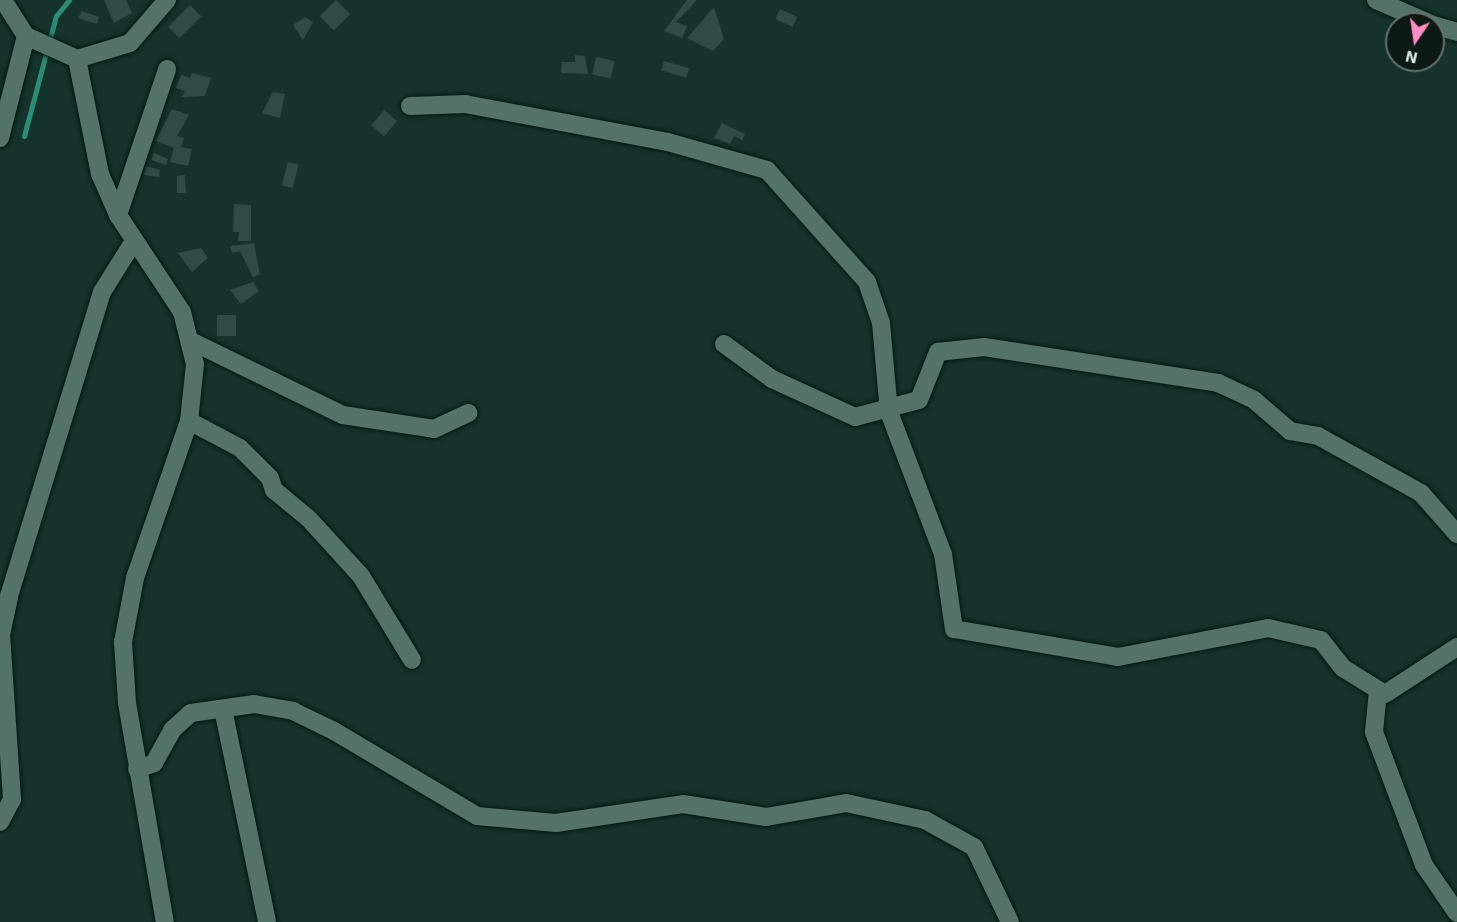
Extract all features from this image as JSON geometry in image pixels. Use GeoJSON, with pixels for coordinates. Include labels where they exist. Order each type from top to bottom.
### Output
{"type":"FeatureCollection","features":[{"type":"Feature","properties":{"kind":"street"},"geometry":{"type":"LineString","coordinates":[[3,0],[32,39],[54,51],[77,58],[130,43],[167,0]]}},
{"type":"Feature","properties":{"kind":"street"},"geometry":{"type":"LineString","coordinates":[[1376,0],[1404,12]]}},
{"type":"Feature","properties":{"kind":"street"},"geometry":{"type":"LineString","coordinates":[[0,138],[32,39]]}},
{"type":"Feature","properties":{"kind":"street"},"geometry":{"type":"LineString","coordinates":[[77,58],[100,174],[118,214],[134,241],[182,312],[191,341],[195,396],[128,611],[124,669],[137,769],[165,922]]}},
{"type":"Feature","properties":{"kind":"street"},"geometry":{"type":"LineString","coordinates":[[118,214],[166,69]]}},
{"type":"Feature","properties":{"kind":"street"},"geometry":{"type":"LineString","coordinates":[[410,106],[465,104],[668,142],[767,170],[867,282],[881,323],[889,412],[943,554],[954,629],[1119,657],[1268,628],[1321,640],[1343,668],[1385,694],[1412,680],[1457,647]]}},
{"type":"Feature","properties":{"kind":"street"},"geometry":{"type":"LineString","coordinates":[[0,822],[12,799],[1,635],[9,596],[102,292],[134,241]]}},
{"type":"Feature","properties":{"kind":"street"},"geometry":{"type":"LineString","coordinates":[[191,341],[343,415],[434,429],[468,412]]}},
{"type":"Feature","properties":{"kind":"street"},"geometry":{"type":"LineString","coordinates":[[724,344],[816,404],[855,417],[889,412],[919,400],[938,352],[984,347],[1208,380],[1254,400],[1290,431],[1318,436],[1421,493],[1457,534]]}},
{"type":"Feature","properties":{"kind":"street"},"geometry":{"type":"LineString","coordinates":[[189,421],[240,448],[274,490],[309,519],[361,576],[412,660]]}},
{"type":"Feature","properties":{"kind":"street"},"geometry":{"type":"LineString","coordinates":[[1378,691],[1374,732],[1424,865],[1457,913]]}},
{"type":"Feature","properties":{"kind":"street"},"geometry":{"type":"LineString","coordinates":[[137,769],[154,763],[172,730],[191,713],[254,704],[294,711],[477,816],[515,822],[556,823],[683,804],[766,817],[846,803],[925,820],[974,847],[1010,922]]}},
{"type":"Feature","properties":{"kind":"street"},"geometry":{"type":"LineString","coordinates":[[223,709],[267,922]]}},
{"type":"Feature","properties":{"kind":"building"},"geometry":{"type":"Polygon","coordinates":[[[104,0],[126,0],[132,13],[114,23],[104,0]]]}},
{"type":"Feature","properties":{"kind":"building"},"geometry":{"type":"Polygon","coordinates":[[[336,0],[350,14],[334,30],[320,16],[336,0]]]}},
{"type":"Feature","properties":{"kind":"building"},"geometry":{"type":"Polygon","coordinates":[[[687,0],[697,0],[676,22],[687,26],[682,38],[664,31],[687,0]]]}},
{"type":"Feature","properties":{"kind":"building"},"geometry":{"type":"Polygon","coordinates":[[[190,5],[201,16],[179,38],[168,27],[190,5]]]}},
{"type":"Feature","properties":{"kind":"building"},"geometry":{"type":"Polygon","coordinates":[[[714,7],[724,39],[713,51],[687,38],[714,7]]]}},
{"type":"Feature","properties":{"kind":"building"},"geometry":{"type":"Polygon","coordinates":[[[780,9],[797,17],[793,27],[775,19],[780,9]]]}},
{"type":"Feature","properties":{"kind":"building"},"geometry":{"type":"Polygon","coordinates":[[[82,11],[99,17],[97,24],[78,18],[82,11]]]}},
{"type":"Feature","properties":{"kind":"building"},"geometry":{"type":"Polygon","coordinates":[[[305,17],[313,22],[303,40],[293,25],[305,17]]]}},
{"type":"Feature","properties":{"kind":"building"},"geometry":{"type":"Polygon","coordinates":[[[575,55],[585,56],[588,74],[561,73],[562,62],[575,62],[575,55]]]}},
{"type":"Feature","properties":{"kind":"building"},"geometry":{"type":"Polygon","coordinates":[[[596,57],[615,61],[611,79],[592,75],[596,57]]]}},
{"type":"Feature","properties":{"kind":"building"},"geometry":{"type":"Polygon","coordinates":[[[664,61],[689,68],[686,78],[661,71],[664,61]]]}},
{"type":"Feature","properties":{"kind":"building"},"geometry":{"type":"Polygon","coordinates":[[[192,73],[211,78],[205,96],[182,97],[185,91],[176,88],[181,75],[190,78],[192,73]]]}},
{"type":"Feature","properties":{"kind":"building"},"geometry":{"type":"Polygon","coordinates":[[[273,92],[285,94],[280,118],[262,113],[273,92]]]}},
{"type":"Feature","properties":{"kind":"building"},"geometry":{"type":"Polygon","coordinates":[[[172,109],[189,115],[177,136],[184,138],[181,147],[192,149],[188,166],[170,162],[174,148],[156,141],[172,109]]]}},
{"type":"Feature","properties":{"kind":"building"},"geometry":{"type":"Polygon","coordinates":[[[384,110],[397,121],[384,136],[371,125],[384,110]]]}},
{"type":"Feature","properties":{"kind":"building"},"geometry":{"type":"Polygon","coordinates":[[[722,123],[745,134],[742,140],[734,136],[730,144],[714,138],[722,123]]]}},
{"type":"Feature","properties":{"kind":"building"},"geometry":{"type":"Polygon","coordinates":[[[154,153],[168,159],[166,165],[151,160],[154,153]]]}},
{"type":"Feature","properties":{"kind":"building"},"geometry":{"type":"Polygon","coordinates":[[[288,162],[299,165],[292,188],[282,185],[288,162]]]}},
{"type":"Feature","properties":{"kind":"building"},"geometry":{"type":"Polygon","coordinates":[[[146,166],[160,170],[159,177],[144,175],[146,166]]]}},
{"type":"Feature","properties":{"kind":"building"},"geometry":{"type":"Polygon","coordinates":[[[185,175],[186,193],[177,193],[177,176],[185,175]]]}},
{"type":"Feature","properties":{"kind":"building"},"geometry":{"type":"Polygon","coordinates":[[[234,204],[251,205],[251,241],[238,241],[239,232],[233,232],[234,204]]]}},
{"type":"Feature","properties":{"kind":"building"},"geometry":{"type":"Polygon","coordinates":[[[254,243],[260,275],[253,277],[240,251],[232,253],[230,246],[254,243]]]}},
{"type":"Feature","properties":{"kind":"building"},"geometry":{"type":"Polygon","coordinates":[[[201,248],[208,258],[192,272],[178,253],[201,248]]]}},
{"type":"Feature","properties":{"kind":"building"},"geometry":{"type":"Polygon","coordinates":[[[253,282],[259,291],[241,304],[230,290],[253,282]]]}},
{"type":"Feature","properties":{"kind":"building"},"geometry":{"type":"Polygon","coordinates":[[[217,315],[236,315],[236,336],[217,336],[217,315]]]}},
{"type":"Feature","properties":{"kind":"waterway"},"geometry":{"type":"LineString","coordinates":[[24,136],[56,16],[69,0]]}}]}
